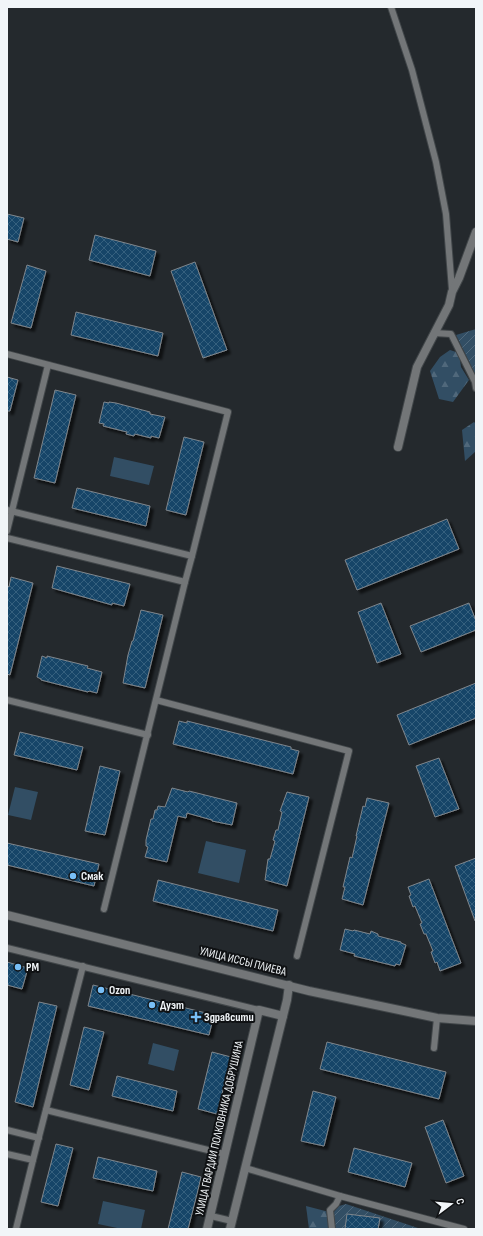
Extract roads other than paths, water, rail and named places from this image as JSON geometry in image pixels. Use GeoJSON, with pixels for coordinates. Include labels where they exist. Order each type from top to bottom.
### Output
{"type":"FeatureCollection","features":[{"type":"Feature","properties":{"kind":"street"},"geometry":{"type":"LineString","coordinates":[[398,447],[417,367],[448,306],[452,292],[459,278],[476,232]]}},
{"type":"Feature","properties":{"kind":"street","name":"УЛИЦА ИССЫ ПЛИЕВА"},"geometry":{"type":"LineString","coordinates":[[7,915],[309,991],[437,1018],[476,1022]]}},
{"type":"Feature","properties":{"kind":"street"},"geometry":{"type":"LineString","coordinates":[[231,1225],[283,1016],[289,985]]}},
{"type":"Feature","properties":{"kind":"street"},"geometry":{"type":"LineString","coordinates":[[259,1010],[283,1016]]}},
{"type":"Feature","properties":{"kind":"street","name":"УЛИЦА ГВАРДИИ ПОЛКОВНИКА ДОБРУШИНА"},"geometry":{"type":"LineString","coordinates":[[207,1229],[259,1010]]}},
{"type":"Feature","properties":{"kind":"lane"},"geometry":{"type":"LineString","coordinates":[[391,7],[412,70],[436,162],[446,214],[452,292]]}},
{"type":"Feature","properties":{"kind":"lane"},"geometry":{"type":"LineString","coordinates":[[434,333],[451,334],[476,384]]}},
{"type":"Feature","properties":{"kind":"lane"},"geometry":{"type":"LineString","coordinates":[[7,354],[228,412],[104,909]]}},
{"type":"Feature","properties":{"kind":"lane"},"geometry":{"type":"LineString","coordinates":[[7,531],[9,511],[48,365]]}},
{"type":"Feature","properties":{"kind":"lane"},"geometry":{"type":"LineString","coordinates":[[9,511],[192,556]]}},
{"type":"Feature","properties":{"kind":"lane"},"geometry":{"type":"LineString","coordinates":[[7,538],[186,582]]}},
{"type":"Feature","properties":{"kind":"lane"},"geometry":{"type":"LineString","coordinates":[[7,700],[148,735]]}},
{"type":"Feature","properties":{"kind":"lane"},"geometry":{"type":"LineString","coordinates":[[156,700],[349,751],[297,956]]}},
{"type":"Feature","properties":{"kind":"lane"},"geometry":{"type":"LineString","coordinates":[[7,948],[259,1010]]}},
{"type":"Feature","properties":{"kind":"lane"},"geometry":{"type":"LineString","coordinates":[[16,1229],[82,966]]}},
{"type":"Feature","properties":{"kind":"lane"},"geometry":{"type":"LineString","coordinates":[[434,1048],[437,1018]]}},
{"type":"Feature","properties":{"kind":"lane"},"geometry":{"type":"LineString","coordinates":[[46,1110],[224,1154]]}},
{"type":"Feature","properties":{"kind":"lane"},"geometry":{"type":"LineString","coordinates":[[7,1130],[39,1138]]}},
{"type":"Feature","properties":{"kind":"lane"},"geometry":{"type":"LineString","coordinates":[[7,1154],[33,1160]]}},
{"type":"Feature","properties":{"kind":"lane"},"geometry":{"type":"LineString","coordinates":[[245,1168],[460,1229]]}},
{"type":"Feature","properties":{"kind":"lane"},"geometry":{"type":"LineString","coordinates":[[332,1229],[330,1210],[336,1204],[340,1196]]}},
{"type":"Feature","properties":{"kind":"lane"},"geometry":{"type":"LineString","coordinates":[[211,1216],[231,1225]]}},
{"type":"Feature","properties":{"kind":"place","name":"Смак"},"geometry":{"type":"Point","coordinates":[73,876]}},
{"type":"Feature","properties":{"kind":"place","name":"PM"},"geometry":{"type":"Point","coordinates":[18,967]}},
{"type":"Feature","properties":{"kind":"place","name":"Ozon"},"geometry":{"type":"Point","coordinates":[101,990]}},
{"type":"Feature","properties":{"kind":"place","name":"Дуэт"},"geometry":{"type":"Point","coordinates":[152,1005]}},
{"type":"Feature","properties":{"kind":"place","name":"Здравсити"},"geometry":{"type":"Point","coordinates":[196,1017]}}]}
